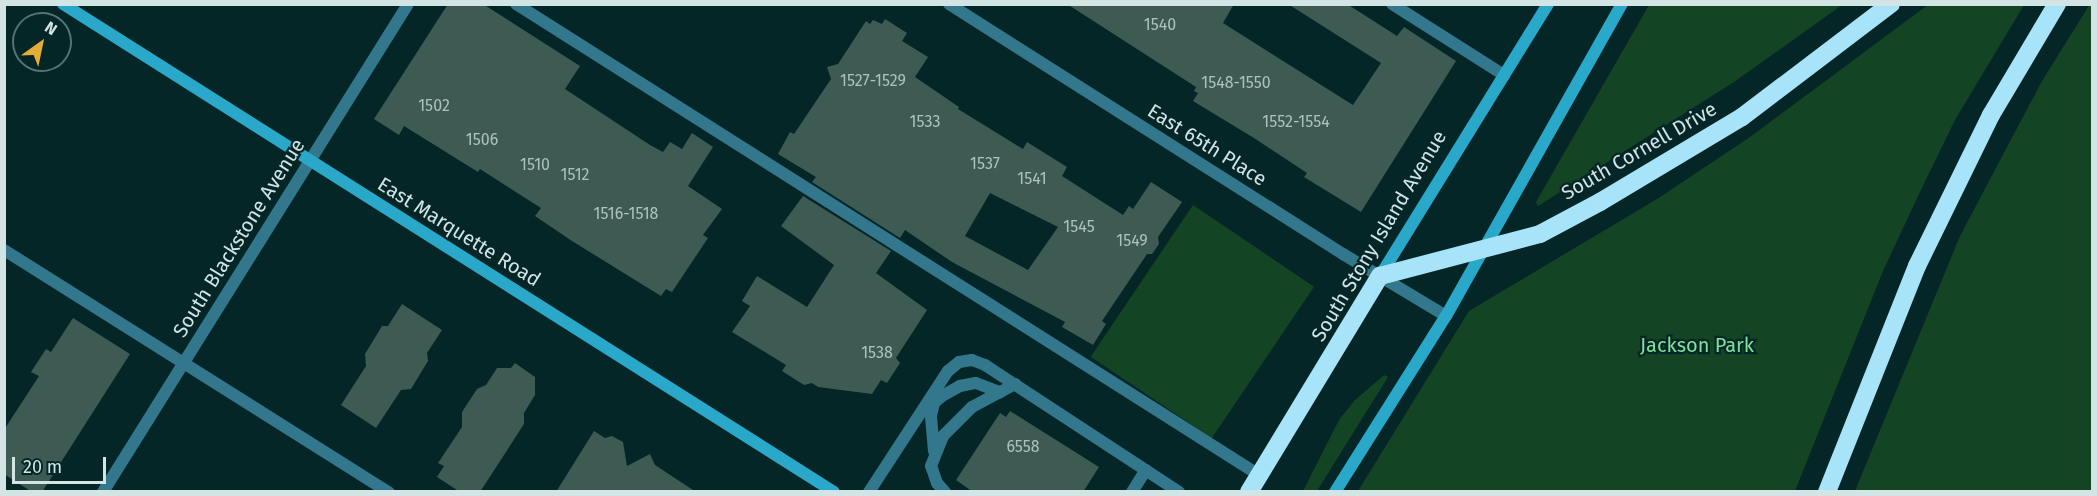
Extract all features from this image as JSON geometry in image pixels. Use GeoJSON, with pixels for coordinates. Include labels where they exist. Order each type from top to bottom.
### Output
{"type":"FeatureCollection","features":[{"type":"Feature","properties":{"kind":"highway","name":"South Cornell Drive"},"geometry":{"type":"LineString","coordinates":[[1380,276],[1540,234],[1630,184],[1742,117],[1891,4]]}},
{"type":"Feature","properties":{"kind":"highway"},"geometry":{"type":"LineString","coordinates":[[1827,492],[1922,256],[1991,115],[2057,4]]}},
{"type":"Feature","properties":{"kind":"highway","name":"South Stony Island Avenue"},"geometry":{"type":"LineString","coordinates":[[1249,492],[1380,276]]}},
{"type":"Feature","properties":{"kind":"street","name":"East Marquette Road"},"geometry":{"type":"LineString","coordinates":[[63,4],[834,492]]}},
{"type":"Feature","properties":{"kind":"street","name":"South Blackstone Avenue"},"geometry":{"type":"LineString","coordinates":[[103,492],[408,4]]}},
{"type":"Feature","properties":{"kind":"street"},"geometry":{"type":"LineString","coordinates":[[516,4],[1259,475]]}},
{"type":"Feature","properties":{"kind":"street","name":"East 65th Place"},"geometry":{"type":"LineString","coordinates":[[949,4],[1380,276],[1446,315]]}},
{"type":"Feature","properties":{"kind":"street"},"geometry":{"type":"LineString","coordinates":[[1392,4],[1504,75]]}},
{"type":"Feature","properties":{"kind":"street","name":"South Stony Island Avenue"},"geometry":{"type":"LineString","coordinates":[[1380,276],[1548,4]]}},
{"type":"Feature","properties":{"kind":"street"},"geometry":{"type":"LineString","coordinates":[[1335,492],[1446,315],[1622,4]]}},
{"type":"Feature","properties":{"kind":"street"},"geometry":{"type":"LineString","coordinates":[[4,250],[389,492]]}},
{"type":"Feature","properties":{"kind":"street"},"geometry":{"type":"LineString","coordinates":[[870,492],[948,371],[959,362],[972,360],[985,365],[1015,384],[1179,492]]}},
{"type":"Feature","properties":{"kind":"street"},"geometry":{"type":"LineString","coordinates":[[934,452],[930,416],[934,403],[960,386],[976,383],[1000,392]]}},
{"type":"Feature","properties":{"kind":"street"},"geometry":{"type":"LineString","coordinates":[[945,492],[937,483],[931,466],[934,452],[943,436],[972,406],[1015,384]]}},
{"type":"Feature","properties":{"kind":"street"},"geometry":{"type":"LineString","coordinates":[[1132,492],[1146,470]]}},
{"type":"Feature","properties":{"kind":"green space","name":"Jackson Park"},"geometry":{"type":"Polygon","coordinates":[[[1929,4],[2024,5],[1955,120],[1918,196],[1883,271],[1795,491],[1358,491],[1469,311],[1657,199],[1750,137],[1929,4]]]}},
{"type":"Feature","properties":{"kind":"green space"},"geometry":{"type":"Polygon","coordinates":[[[2090,4],[2092,5],[2092,491],[1855,491],[1960,236],[2042,81],[2090,4]]]}},
{"type":"Feature","properties":{"kind":"green space"},"geometry":{"type":"Polygon","coordinates":[[[1649,5],[1842,5],[1734,82],[1538,206],[1536,202],[1649,5]]]}},
{"type":"Feature","properties":{"kind":"green space"},"geometry":{"type":"Polygon","coordinates":[[[1193,205],[1314,287],[1212,438],[1091,357],[1193,205]]]}},
{"type":"Feature","properties":{"kind":"green space"},"geometry":{"type":"Polygon","coordinates":[[[1384,375],[1388,377],[1317,491],[1303,491],[1339,420],[1355,400],[1384,375]]]}},
{"type":"Feature","properties":{"kind":"building"},"geometry":{"type":"Polygon","coordinates":[[[448,4],[483,4],[580,66],[565,89],[650,145],[663,152],[670,142],[682,149],[692,133],[713,147],[688,186],[722,209],[703,235],[708,238],[672,292],[666,289],[661,296],[572,241],[535,216],[541,208],[480,169],[478,172],[404,126],[399,135],[374,119],[448,4]]]}},
{"type":"Feature","properties":{"kind":"building"},"geometry":{"type":"Polygon","coordinates":[[[1067,4],[1234,4],[1223,23],[1353,105],[1381,63],[1288,4],[1347,4],[1397,36],[1404,27],[1456,61],[1361,212],[1304,177],[1307,173],[1193,101],[1198,93],[1194,91],[1196,87],[1067,4]]]}},
{"type":"Feature","properties":{"kind":"building"},"geometry":{"type":"Polygon","coordinates":[[[885,19],[907,33],[902,41],[928,57],[915,77],[959,107],[958,109],[1023,149],[1027,142],[1067,167],[1062,176],[1123,215],[1129,206],[1133,209],[1151,182],[1182,202],[1158,237],[1159,244],[1152,254],[1147,254],[1102,321],[1106,324],[1093,345],[1062,327],[1065,322],[952,262],[905,230],[900,238],[812,182],[816,177],[778,154],[790,132],[794,134],[831,79],[827,67],[838,64],[866,21],[870,24],[873,20],[882,24],[885,19]],[[990,193],[965,236],[1028,270],[1058,227],[990,193]]]}},
{"type":"Feature","properties":{"kind":"building"},"geometry":{"type":"Polygon","coordinates":[[[803,196],[891,251],[876,273],[927,310],[896,358],[900,363],[887,383],[881,380],[872,394],[818,387],[812,383],[804,385],[782,371],[786,365],[732,332],[750,306],[742,301],[757,276],[807,307],[834,265],[781,226],[803,196]]]}},
{"type":"Feature","properties":{"kind":"building"},"geometry":{"type":"Polygon","coordinates":[[[402,304],[442,330],[427,353],[428,361],[411,389],[401,390],[376,428],[341,405],[366,366],[365,354],[382,326],[388,326],[402,304]]]}},
{"type":"Feature","properties":{"kind":"building"},"geometry":{"type":"Polygon","coordinates":[[[73,318],[130,354],[42,492],[32,492],[4,474],[4,430],[39,376],[31,372],[46,349],[51,352],[73,318]]]}},
{"type":"Feature","properties":{"kind":"building"},"geometry":{"type":"Polygon","coordinates":[[[515,363],[535,377],[535,395],[524,413],[524,424],[480,492],[460,492],[437,477],[444,466],[438,463],[462,427],[462,412],[477,389],[486,385],[497,368],[511,368],[515,363]]]}},
{"type":"Feature","properties":{"kind":"building"},"geometry":{"type":"Polygon","coordinates":[[[1010,411],[1099,467],[1083,492],[973,492],[956,480],[1000,413],[1006,417],[1010,411]]]}},
{"type":"Feature","properties":{"kind":"building"},"geometry":{"type":"Polygon","coordinates":[[[594,431],[605,438],[612,436],[623,442],[627,466],[650,454],[655,465],[696,492],[556,492],[594,431]]]}}]}
